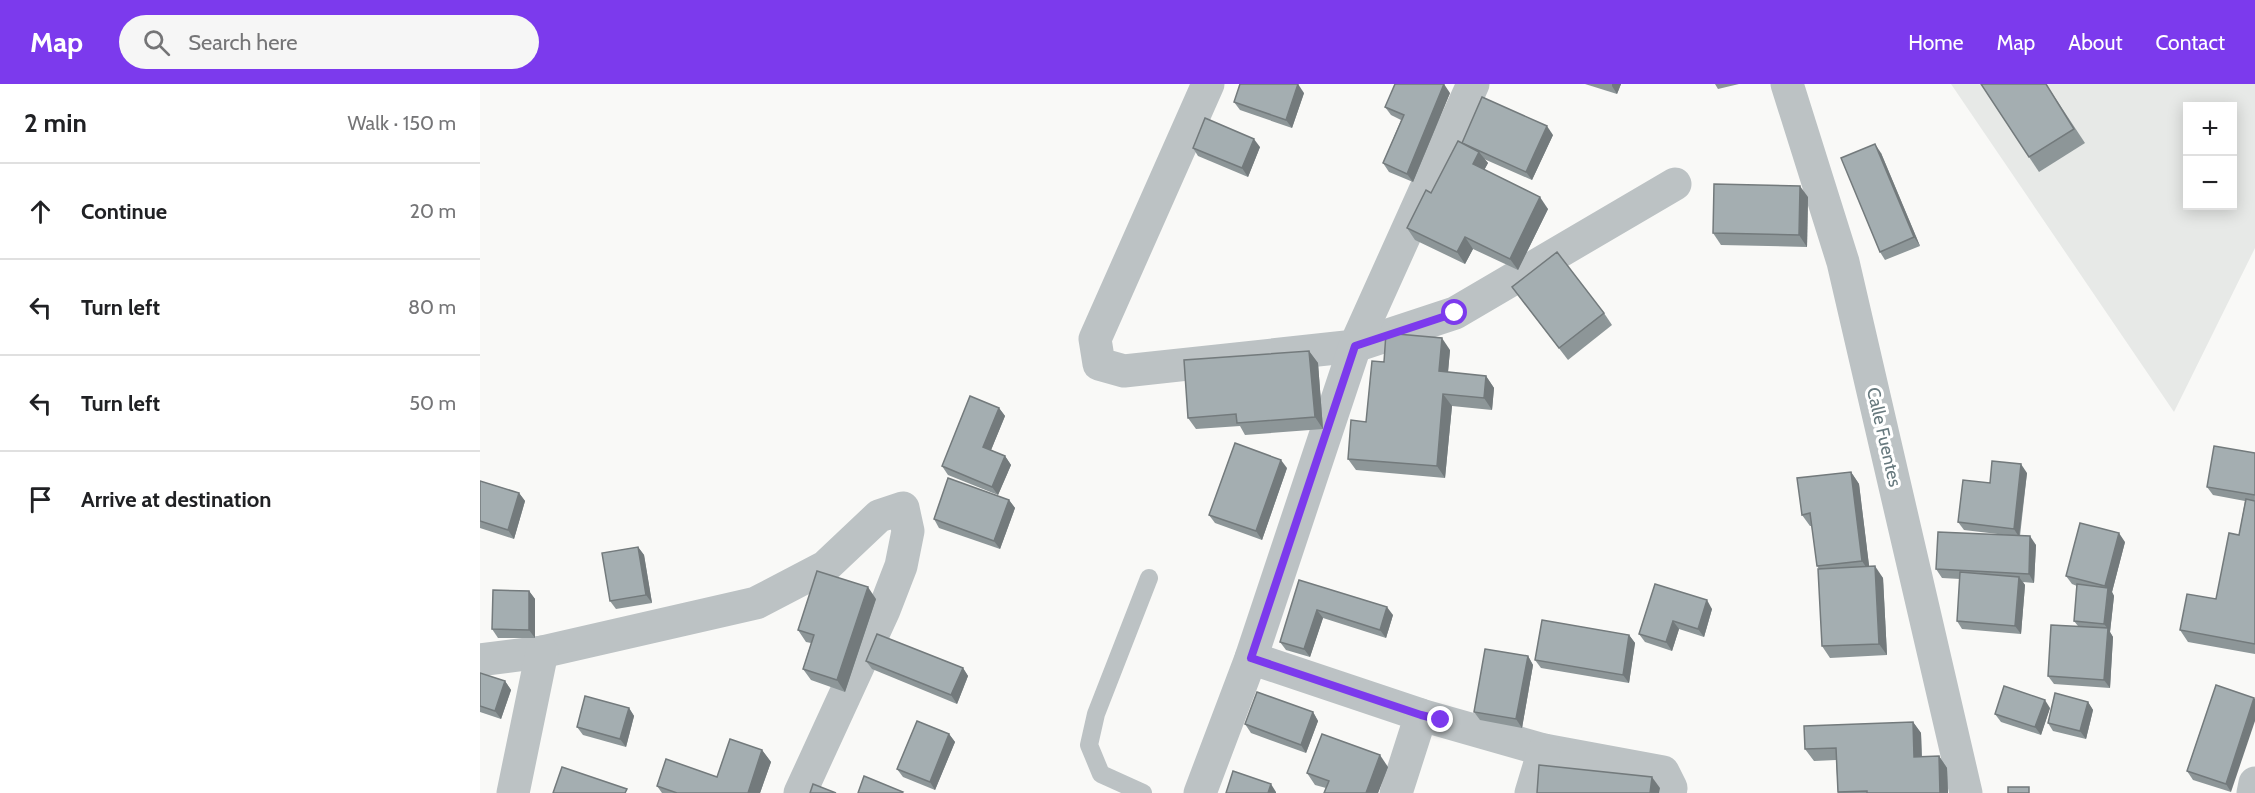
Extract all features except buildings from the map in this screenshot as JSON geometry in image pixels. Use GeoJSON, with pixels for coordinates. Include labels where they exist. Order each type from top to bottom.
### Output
{"type":"FeatureCollection","features":[{"type":"Feature","properties":{"kind":"street"},"geometry":{"type":"LineString","coordinates":[[1208,84],[1095,339],[1099,364],[1124,371],[1355,346],[1455,313],[1675,184]]}},
{"type":"Feature","properties":{"kind":"street"},"geometry":{"type":"LineString","coordinates":[[1200,793],[1251,658],[1355,346],[1473,84]]}},
{"type":"Feature","properties":{"kind":"street","name":"Calle Fuentes"},"geometry":{"type":"LineString","coordinates":[[1786,84],[1843,262],[1966,793]]}},
{"type":"Feature","properties":{"kind":"street"},"geometry":{"type":"LineString","coordinates":[[480,660],[542,652],[756,603],[825,567],[879,516],[903,508],[908,531],[901,566],[884,609],[800,793]]}},
{"type":"Feature","properties":{"kind":"street"},"geometry":{"type":"LineString","coordinates":[[513,793],[542,652]]}},
{"type":"Feature","properties":{"kind":"street"},"geometry":{"type":"LineString","coordinates":[[1251,658],[1421,715],[1544,750],[1646,767],[1663,772],[1671,788],[1670,793]]}},
{"type":"Feature","properties":{"kind":"street"},"geometry":{"type":"LineString","coordinates":[[1396,793],[1421,715]]}},
{"type":"Feature","properties":{"kind":"street"},"geometry":{"type":"LineString","coordinates":[[1531,793],[1544,750]]}},
{"type":"Feature","properties":{"kind":"street"},"geometry":{"type":"LineString","coordinates":[[2253,793],[2255,783]]}},
{"type":"Feature","properties":{"kind":"lane"},"geometry":{"type":"LineString","coordinates":[[1143,793],[1101,774],[1089,745],[1096,714],[1149,578]]}},
{"type":"Feature","properties":{"kind":"shaded area"},"geometry":{"type":"Polygon","coordinates":[[[1951,84],[2255,84],[2255,248],[2174,412],[1951,84]]]}},
{"type":"Feature","properties":{"kind":"route"},"geometry":{"type":"LineString","coordinates":[[1441,720],[1251,658],[1355,346],[1455,313]]}}]}
